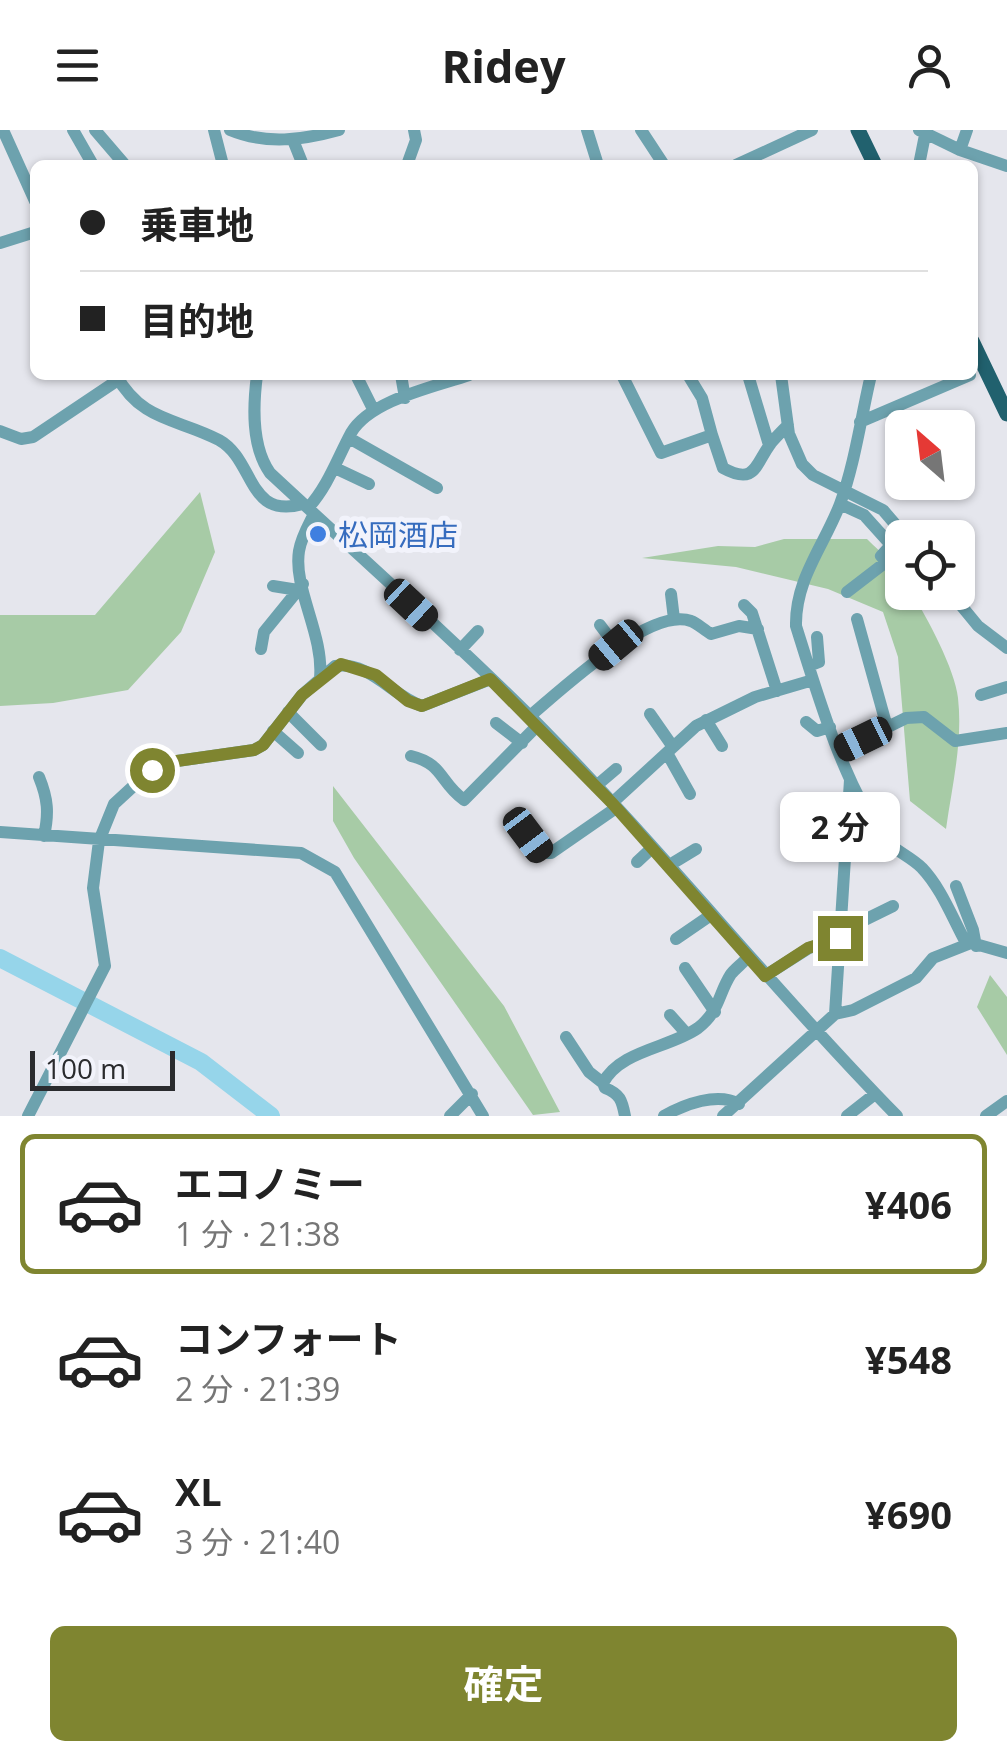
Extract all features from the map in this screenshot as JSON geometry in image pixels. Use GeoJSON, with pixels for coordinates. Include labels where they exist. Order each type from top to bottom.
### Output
{"type":"FeatureCollection","features":[{"type":"Feature","properties":{"kind":"main road"},"geometry":{"type":"LineString","coordinates":[[858,130],[872,160]]}},
{"type":"Feature","properties":{"kind":"main road"},"geometry":{"type":"LineString","coordinates":[[978,375],[1007,414]]}},
{"type":"Feature","properties":{"kind":"street"},"geometry":{"type":"LineString","coordinates":[[3,130],[30,189]]}},
{"type":"Feature","properties":{"kind":"street"},"geometry":{"type":"LineString","coordinates":[[74,130],[89,160]]}},
{"type":"Feature","properties":{"kind":"street"},"geometry":{"type":"LineString","coordinates":[[94,130],[121,160]]}},
{"type":"Feature","properties":{"kind":"street"},"geometry":{"type":"LineString","coordinates":[[214,130],[222,160]]}},
{"type":"Feature","properties":{"kind":"street"},"geometry":{"type":"LineString","coordinates":[[230,130],[249,138],[293,140],[340,130]]}},
{"type":"Feature","properties":{"kind":"street"},"geometry":{"type":"LineString","coordinates":[[408,160],[416,140],[414,130]]}},
{"type":"Feature","properties":{"kind":"street"},"geometry":{"type":"LineString","coordinates":[[586,130],[596,160]]}},
{"type":"Feature","properties":{"kind":"street"},"geometry":{"type":"LineString","coordinates":[[642,130],[661,160]]}},
{"type":"Feature","properties":{"kind":"street"},"geometry":{"type":"LineString","coordinates":[[747,160],[812,130]]}},
{"type":"Feature","properties":{"kind":"street"},"geometry":{"type":"LineString","coordinates":[[962,156],[967,130]]}},
{"type":"Feature","properties":{"kind":"street"},"geometry":{"type":"LineString","coordinates":[[920,160],[924,131],[962,156],[1007,166]]}},
{"type":"Feature","properties":{"kind":"street"},"geometry":{"type":"LineString","coordinates":[[293,140],[301,160]]}},
{"type":"Feature","properties":{"kind":"street"},"geometry":{"type":"LineString","coordinates":[[0,243],[30,234]]}},
{"type":"Feature","properties":{"kind":"street"},"geometry":{"type":"LineString","coordinates":[[0,431],[21,439],[34,438],[114,380]]}},
{"type":"Feature","properties":{"kind":"street"},"geometry":{"type":"LineString","coordinates":[[119,380],[140,406],[219,441],[234,453],[254,488],[270,504],[308,509]]}},
{"type":"Feature","properties":{"kind":"street"},"geometry":{"type":"LineString","coordinates":[[256,380],[254,404],[263,462],[308,509],[534,720],[814,1031],[897,1116]]}},
{"type":"Feature","properties":{"kind":"street"},"geometry":{"type":"LineString","coordinates":[[358,380],[373,409]]}},
{"type":"Feature","properties":{"kind":"street"},"geometry":{"type":"LineString","coordinates":[[320,678],[322,655],[298,566],[308,509],[335,468],[353,429],[399,383],[425,380]]}},
{"type":"Feature","properties":{"kind":"street"},"geometry":{"type":"LineString","coordinates":[[624,380],[661,453],[712,435]]}},
{"type":"Feature","properties":{"kind":"street"},"geometry":{"type":"LineString","coordinates":[[691,380],[702,398],[723,468],[735,475],[746,476],[756,468],[769,445],[788,425]]}},
{"type":"Feature","properties":{"kind":"street"},"geometry":{"type":"LineString","coordinates":[[750,380],[769,445]]}},
{"type":"Feature","properties":{"kind":"street"},"geometry":{"type":"LineString","coordinates":[[782,380],[794,450],[802,464],[864,515],[891,545],[881,556],[886,562],[846,592]]}},
{"type":"Feature","properties":{"kind":"street"},"geometry":{"type":"LineString","coordinates":[[870,380],[842,498],[800,586],[795,604],[796,626],[850,780],[878,831],[885,841],[921,866],[966,941],[1007,953]]}},
{"type":"Feature","properties":{"kind":"street"},"geometry":{"type":"LineString","coordinates":[[860,422],[957,380]]}},
{"type":"Feature","properties":{"kind":"street"},"geometry":{"type":"LineString","coordinates":[[349,438],[437,488]]}},
{"type":"Feature","properties":{"kind":"street"},"geometry":{"type":"LineString","coordinates":[[335,468],[369,484]]}},
{"type":"Feature","properties":{"kind":"street"},"geometry":{"type":"LineString","coordinates":[[842,498],[883,510],[891,520]]}},
{"type":"Feature","properties":{"kind":"street"},"geometry":{"type":"LineString","coordinates":[[273,586],[301,587]]}},
{"type":"Feature","properties":{"kind":"street"},"geometry":{"type":"LineString","coordinates":[[261,649],[264,632],[301,587]]}},
{"type":"Feature","properties":{"kind":"street"},"geometry":{"type":"LineString","coordinates":[[671,594],[674,619]]}},
{"type":"Feature","properties":{"kind":"street"},"geometry":{"type":"LineString","coordinates":[[744,605],[752,613],[777,691]]}},
{"type":"Feature","properties":{"kind":"street"},"geometry":{"type":"LineString","coordinates":[[965,610],[978,626],[1007,648]]}},
{"type":"Feature","properties":{"kind":"street"},"geometry":{"type":"LineString","coordinates":[[411,756],[429,760],[464,800],[522,742],[534,720],[616,645],[674,619],[690,620],[711,634],[739,626],[758,630]]}},
{"type":"Feature","properties":{"kind":"street"},"geometry":{"type":"LineString","coordinates":[[857,620],[888,728]]}},
{"type":"Feature","properties":{"kind":"street"},"geometry":{"type":"LineString","coordinates":[[600,626],[616,645]]}},
{"type":"Feature","properties":{"kind":"street"},"geometry":{"type":"LineString","coordinates":[[460,650],[478,631]]}},
{"type":"Feature","properties":{"kind":"street"},"geometry":{"type":"LineString","coordinates":[[514,817],[542,852],[552,853],[614,805],[706,720],[811,673],[819,662],[817,637]]}},
{"type":"Feature","properties":{"kind":"street"},"geometry":{"type":"LineString","coordinates":[[28,1116],[104,966],[93,888],[99,840],[114,804],[152,770],[170,762],[254,750],[263,745],[320,678],[341,664],[376,675],[408,701],[422,706],[490,679]]}},
{"type":"Feature","properties":{"kind":"street"},"geometry":{"type":"LineString","coordinates":[[980,695],[1005,693]]}},
{"type":"Feature","properties":{"kind":"street"},"geometry":{"type":"LineString","coordinates":[[288,712],[321,746]]}},
{"type":"Feature","properties":{"kind":"street"},"geometry":{"type":"LineString","coordinates":[[650,714],[690,794]]}},
{"type":"Feature","properties":{"kind":"street"},"geometry":{"type":"LineString","coordinates":[[839,751],[906,718],[924,717],[955,741],[1007,733]]}},
{"type":"Feature","properties":{"kind":"street"},"geometry":{"type":"LineString","coordinates":[[706,720],[722,746]]}},
{"type":"Feature","properties":{"kind":"street"},"geometry":{"type":"LineString","coordinates":[[806,722],[818,731],[830,726]]}},
{"type":"Feature","properties":{"kind":"street"},"geometry":{"type":"LineString","coordinates":[[496,723],[522,742]]}},
{"type":"Feature","properties":{"kind":"street"},"geometry":{"type":"LineString","coordinates":[[273,731],[298,754]]}},
{"type":"Feature","properties":{"kind":"street"},"geometry":{"type":"LineString","coordinates":[[596,786],[616,769]]}},
{"type":"Feature","properties":{"kind":"street"},"geometry":{"type":"LineString","coordinates":[[39,777],[49,812],[44,836]]}},
{"type":"Feature","properties":{"kind":"street"},"geometry":{"type":"LineString","coordinates":[[834,1014],[850,780]]}},
{"type":"Feature","properties":{"kind":"street"},"geometry":{"type":"LineString","coordinates":[[0,832],[301,853],[326,865],[362,911],[483,1116]]}},
{"type":"Feature","properties":{"kind":"street"},"geometry":{"type":"LineString","coordinates":[[637,862],[652,848]]}},
{"type":"Feature","properties":{"kind":"street"},"geometry":{"type":"LineString","coordinates":[[668,866],[696,849]]}},
{"type":"Feature","properties":{"kind":"street"},"geometry":{"type":"LineString","coordinates":[[956,886],[969,917],[973,944]]}},
{"type":"Feature","properties":{"kind":"street"},"geometry":{"type":"LineString","coordinates":[[765,976],[808,948],[893,906]]}},
{"type":"Feature","properties":{"kind":"street"},"geometry":{"type":"LineString","coordinates":[[676,939],[711,915]]}},
{"type":"Feature","properties":{"kind":"street"},"geometry":{"type":"LineString","coordinates":[[723,1116],[834,1014],[853,1010],[916,978],[934,958],[973,944]]}},
{"type":"Feature","properties":{"kind":"street"},"geometry":{"type":"LineString","coordinates":[[602,1083],[638,1054],[695,1030],[715,1012],[730,976],[748,957]]}},
{"type":"Feature","properties":{"kind":"street"},"geometry":{"type":"LineString","coordinates":[[685,968],[715,1012]]}},
{"type":"Feature","properties":{"kind":"street"},"geometry":{"type":"LineString","coordinates":[[670,1015],[686,1033]]}},
{"type":"Feature","properties":{"kind":"street"},"geometry":{"type":"LineString","coordinates":[[566,1037],[589,1072],[622,1100],[626,1116]]}},
{"type":"Feature","properties":{"kind":"street"},"geometry":{"type":"LineString","coordinates":[[450,1116],[472,1094]]}},
{"type":"Feature","properties":{"kind":"street"},"geometry":{"type":"LineString","coordinates":[[847,1116],[875,1094]]}},
{"type":"Feature","properties":{"kind":"street"},"geometry":{"type":"LineString","coordinates":[[664,1116],[710,1099],[730,1098],[739,1104]]}},
{"type":"Feature","properties":{"kind":"street"},"geometry":{"type":"LineString","coordinates":[[986,1116],[1007,1101]]}},
{"type":"Feature","properties":{"kind":"green space"},"geometry":{"type":"Polygon","coordinates":[[[200,492],[215,552],[181,632],[128,690],[53,703],[0,706],[0,615],[95,615],[200,492]]]}},
{"type":"Feature","properties":{"kind":"green space"},"geometry":{"type":"Polygon","coordinates":[[[784,539],[867,539],[885,556],[885,610],[922,610],[946,659],[958,698],[958,747],[946,829],[910,801],[898,657],[883,612],[828,589],[736,567],[642,558],[718,546],[755,547],[784,539]]]}},
{"type":"Feature","properties":{"kind":"green space"},"geometry":{"type":"Polygon","coordinates":[[[333,786],[504,1006],[560,1112],[533,1115],[354,858],[333,821],[333,786]]]}},
{"type":"Feature","properties":{"kind":"green space"},"geometry":{"type":"Polygon","coordinates":[[[990,975],[1007,997],[1007,1055],[977,1007],[990,975]]]}},
{"type":"Feature","properties":{"kind":"waterway"},"geometry":{"type":"LineString","coordinates":[[0,958],[201,1062],[271,1116]]}},
{"type":"Feature","properties":{"kind":"place","name":"松岡酒店"},"geometry":{"type":"Point","coordinates":[318,534]}},
{"type":"Feature","properties":{"kind":"route"},"geometry":{"type":"LineString","coordinates":[[152,770],[170,762],[254,750],[263,745],[302,695],[341,664],[376,675],[408,701],[422,706],[490,679],[612,803],[765,976],[808,948],[840,938]]}}]}
